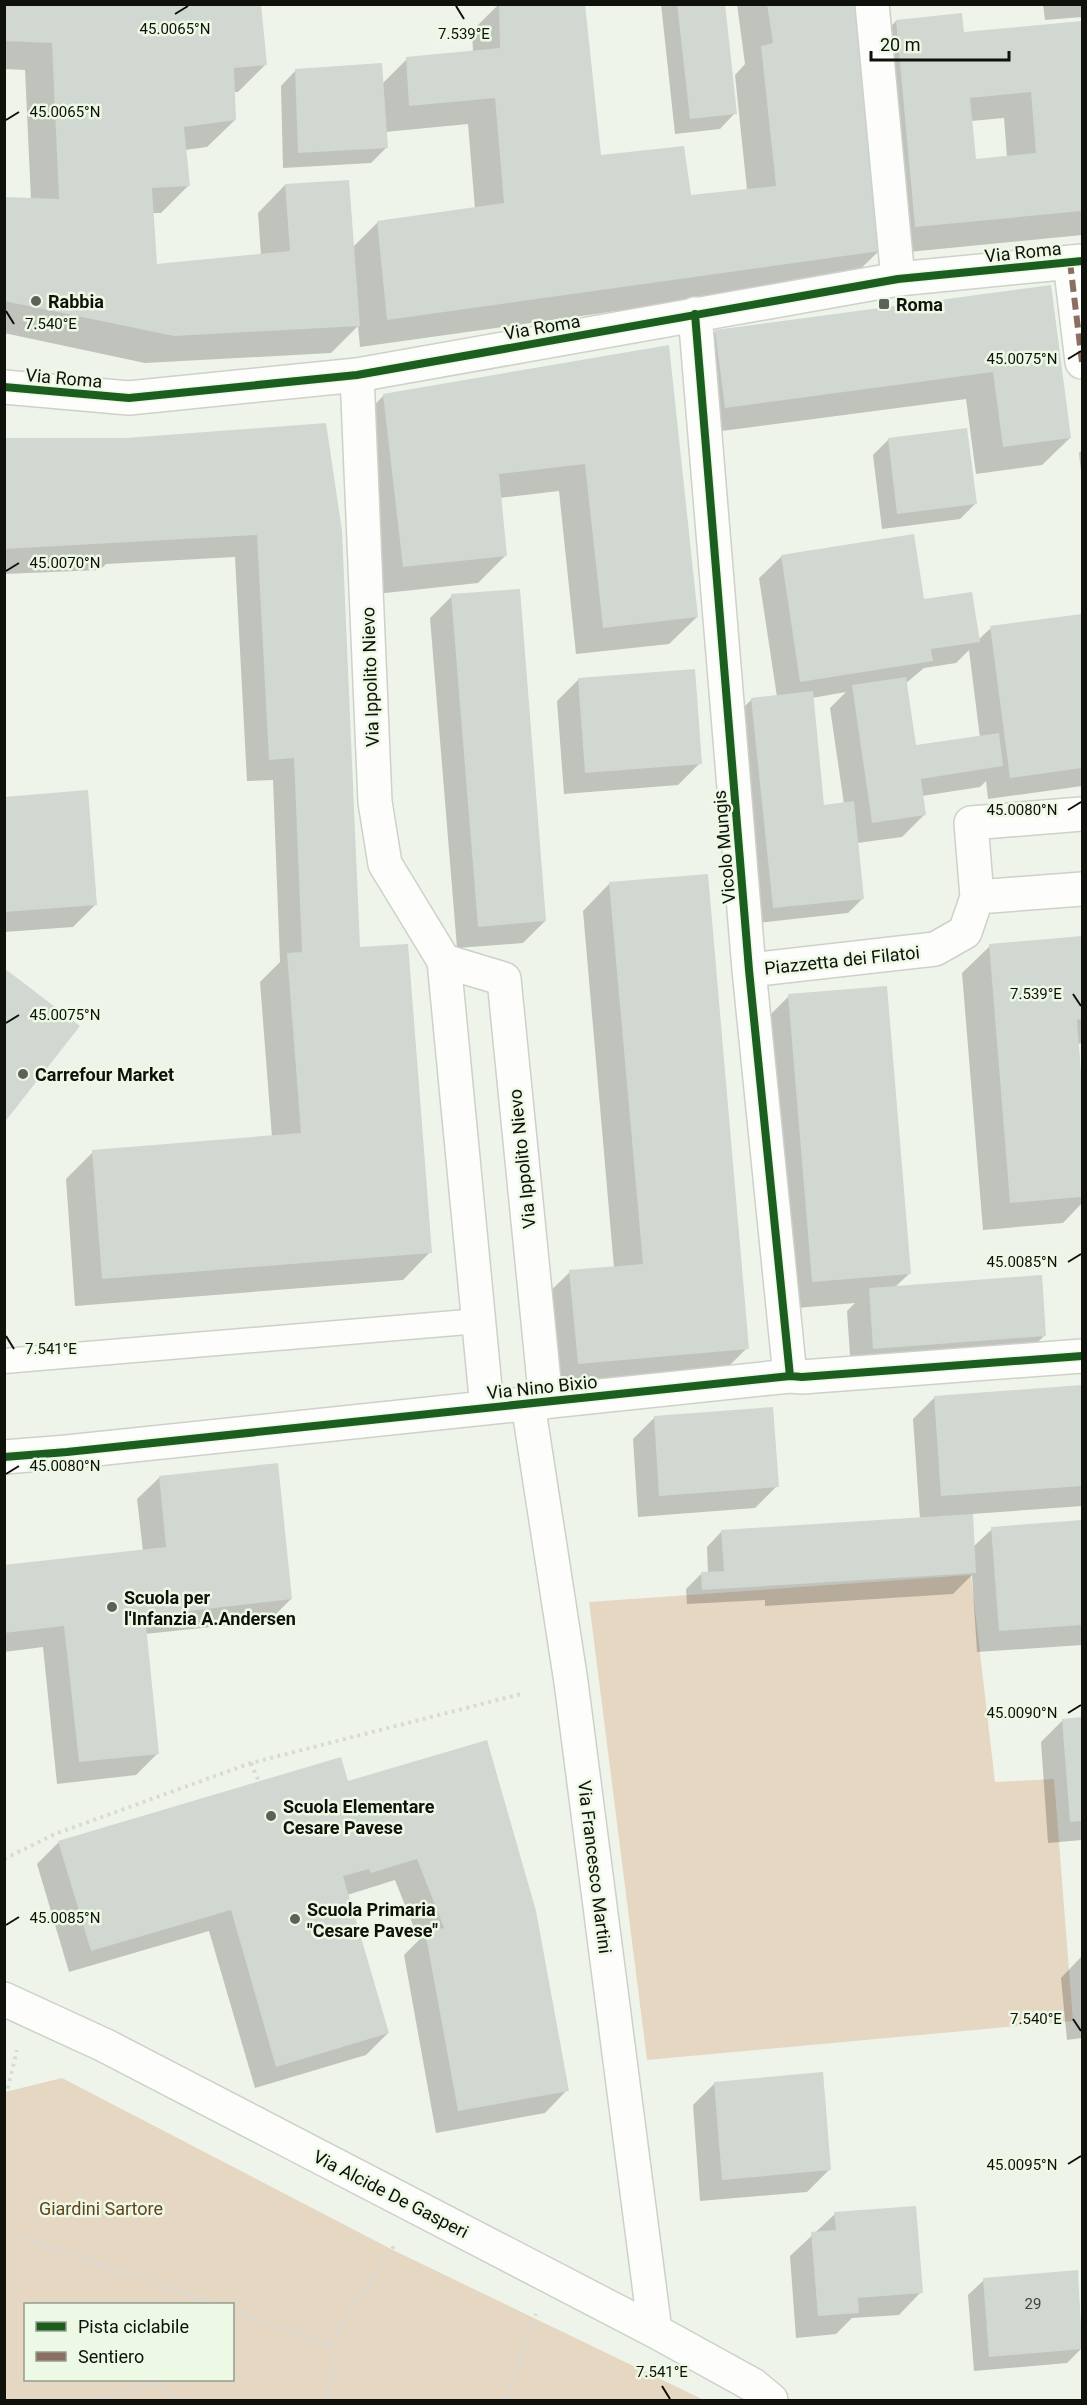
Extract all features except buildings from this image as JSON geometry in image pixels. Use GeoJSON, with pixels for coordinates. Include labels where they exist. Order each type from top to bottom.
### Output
{"type":"FeatureCollection","features":[{"type":"Feature","properties":{"kind":"street"},"geometry":{"type":"LineString","coordinates":[[873,9],[898,279]]}},
{"type":"Feature","properties":{"kind":"street"},"geometry":{"type":"LineString","coordinates":[[1076,261],[1083,362]]}},
{"type":"Feature","properties":{"kind":"street","name":"Via Roma"},"geometry":{"type":"LineString","coordinates":[[4,387],[129,398],[357,375],[898,279],[1076,261]]}},
{"type":"Feature","properties":{"kind":"street","name":"Vicolo Mungis"},"geometry":{"type":"LineString","coordinates":[[695,314],[749,970],[796,1377]]}},
{"type":"Feature","properties":{"kind":"street","name":"Via Ippolito Nievo"},"geometry":{"type":"LineString","coordinates":[[357,375],[375,802],[385,864],[444,961],[487,1408]]}},
{"type":"Feature","properties":{"kind":"street","name":"Piazzetta dei Filatoi"},"geometry":{"type":"LineString","coordinates":[[749,970],[935,949],[965,932],[977,897],[971,823],[1083,814]]}},
{"type":"Feature","properties":{"kind":"street"},"geometry":{"type":"LineString","coordinates":[[977,897],[1083,889]]}},
{"type":"Feature","properties":{"kind":"street","name":"Via Ippolito Nievo"},"geometry":{"type":"LineString","coordinates":[[444,961],[504,979],[537,1403]]}},
{"type":"Feature","properties":{"kind":"street","name":"Via Nino Bixio"},"geometry":{"type":"LineString","coordinates":[[5,1456],[67,1452],[796,1377],[1083,1356]]}},
{"type":"Feature","properties":{"kind":"street","name":"Via Francesco Martini"},"geometry":{"type":"LineString","coordinates":[[537,1403],[656,2331]]}},
{"type":"Feature","properties":{"kind":"street","name":"Via Alcide De Gasperi"},"geometry":{"type":"LineString","coordinates":[[4,2000],[105,2046],[656,2331],[753,2385],[771,2400]]}},
{"type":"Feature","properties":{"kind":"lane"},"geometry":{"type":"LineString","coordinates":[[4,1361],[478,1321]]}},
{"type":"Feature","properties":{"kind":"path"},"geometry":{"type":"LineString","coordinates":[[4,1859],[55,1834],[251,1763],[521,1694]]}},
{"type":"Feature","properties":{"kind":"path"},"geometry":{"type":"LineString","coordinates":[[251,1763],[258,1782]]}},
{"type":"Feature","properties":{"kind":"path"},"geometry":{"type":"LineString","coordinates":[[4,2103],[18,2046]]}},
{"type":"Feature","properties":{"kind":"path"},"geometry":{"type":"LineString","coordinates":[[4,2232],[213,2303]]}},
{"type":"Feature","properties":{"kind":"path"},"geometry":{"type":"LineString","coordinates":[[325,2400],[332,2377],[330,2344],[397,2241]]}},
{"type":"Feature","properties":{"kind":"path"},"geometry":{"type":"LineString","coordinates":[[504,2400],[534,2318],[552,2278]]}},
{"type":"Feature","properties":{"kind":"path"},"geometry":{"type":"LineString","coordinates":[[234,2311],[330,2344]]}},
{"type":"Feature","properties":{"kind":"path"},"geometry":{"type":"LineString","coordinates":[[234,2315],[239,2312]]}},
{"type":"Feature","properties":{"kind":"path"},"geometry":{"type":"LineString","coordinates":[[4,2399],[99,2400],[153,2381]]}},
{"type":"Feature","properties":{"kind":"path"},"geometry":{"type":"LineString","coordinates":[[161,2381],[177,2400]]}},
{"type":"Feature","properties":{"kind":"green space"},"geometry":{"type":"Polygon","coordinates":[[[971,1575],[995,1782],[1054,1779],[1073,2021],[647,2060],[589,1602],[971,1575]]]}},
{"type":"Feature","properties":{"kind":"green space","name":"Giardini Sartore"},"geometry":{"type":"Polygon","coordinates":[[[62,2078],[393,2250],[704,2400],[5,2400],[5,2092],[62,2078]]]}},
{"type":"Feature","properties":{"kind":"marked path"},"geometry":{"type":"LineString","coordinates":[[1070,262],[1082,362]]}},
{"type":"Feature","properties":{"kind":"cycle path"},"geometry":{"type":"LineString","coordinates":[[4,387],[129,398],[357,375],[898,279],[1082,261]]}},
{"type":"Feature","properties":{"kind":"cycle path"},"geometry":{"type":"LineString","coordinates":[[695,314],[749,970],[790,1376]]}},
{"type":"Feature","properties":{"kind":"cycle path"},"geometry":{"type":"LineString","coordinates":[[4,1457],[790,1376],[802,1377],[1082,1356]]}},
{"type":"Feature","properties":{"kind":"place","name":"Rabbia"},"geometry":{"type":"Point","coordinates":[36,301]}},
{"type":"Feature","properties":{"kind":"place","name":"Roma"},"geometry":{"type":"Point","coordinates":[884,304]}},
{"type":"Feature","properties":{"kind":"place","name":"Carrefour Market"},"geometry":{"type":"Point","coordinates":[23,1074]}},
{"type":"Feature","properties":{"kind":"place","name":"Scuola per l'Infanzia A.Andersen"},"geometry":{"type":"Point","coordinates":[112,1607]}},
{"type":"Feature","properties":{"kind":"place","name":"Scuola Elementare Cesare Pavese"},"geometry":{"type":"Point","coordinates":[271,1816]}},
{"type":"Feature","properties":{"kind":"place","name":"Scuola Primaria \"Cesare Pavese\""},"geometry":{"type":"Point","coordinates":[295,1919]}}]}
